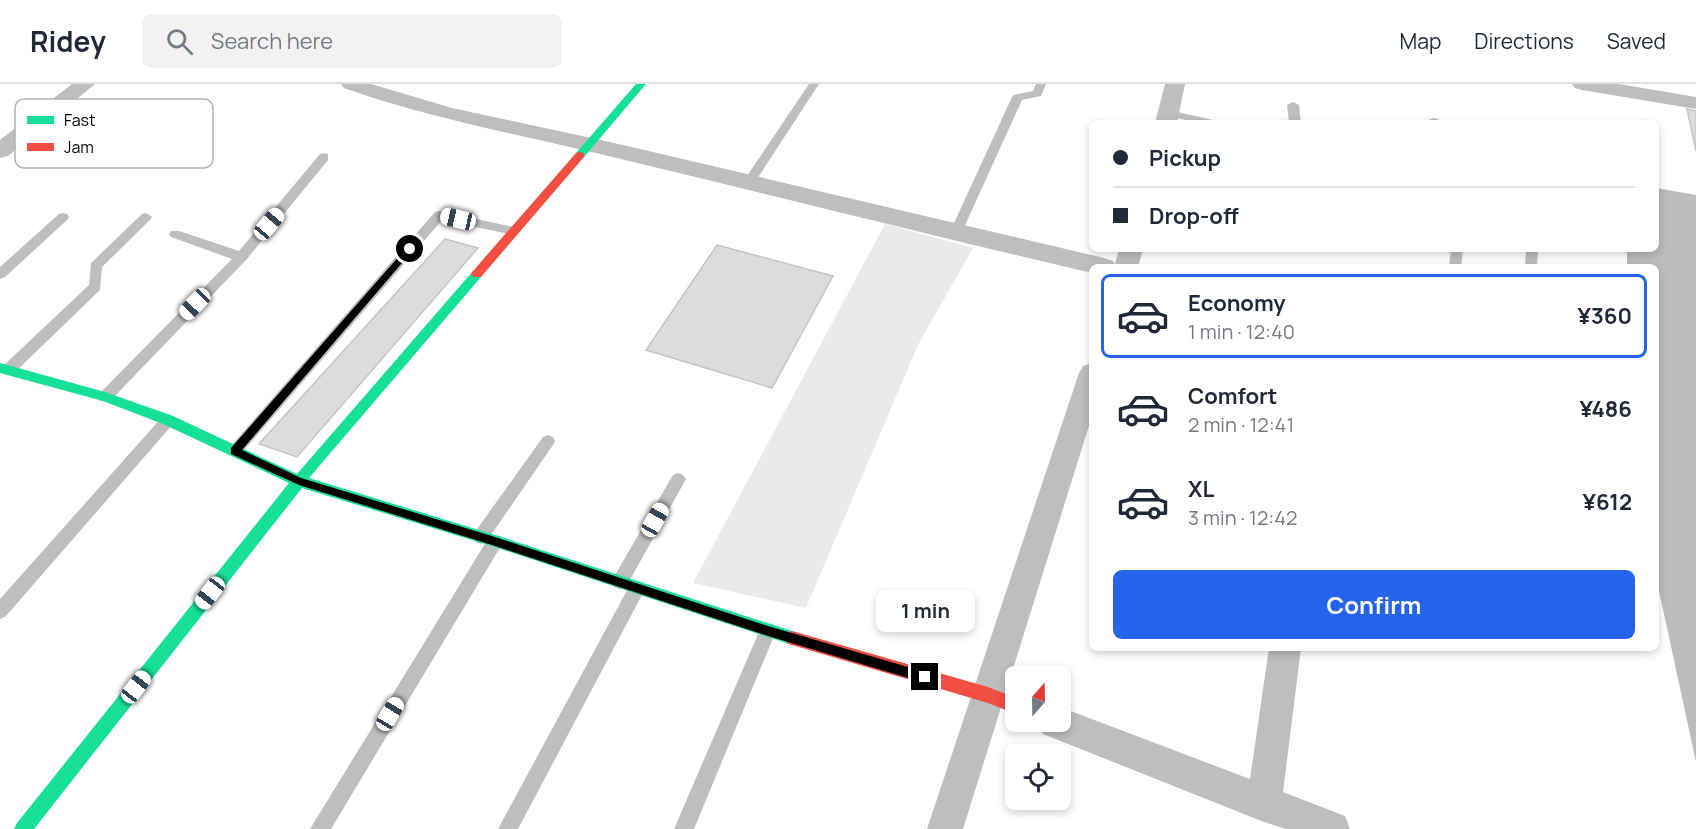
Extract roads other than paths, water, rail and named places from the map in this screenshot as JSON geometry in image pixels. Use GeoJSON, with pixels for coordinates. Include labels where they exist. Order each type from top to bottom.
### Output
{"type":"FeatureCollection","features":[{"type":"Feature","properties":{"kind":"street"},"geometry":{"type":"LineString","coordinates":[[66,99],[85,84]]}},
{"type":"Feature","properties":{"kind":"street"},"geometry":{"type":"LineString","coordinates":[[351,84],[395,101],[589,144],[955,234],[1090,264]]}},
{"type":"Feature","properties":{"kind":"street"},"geometry":{"type":"LineString","coordinates":[[23,829],[299,481],[641,84]]}},
{"type":"Feature","properties":{"kind":"street"},"geometry":{"type":"LineString","coordinates":[[1167,118],[1175,84]]}},
{"type":"Feature","properties":{"kind":"street"},"geometry":{"type":"LineString","coordinates":[[1583,84],[1696,103]]}},
{"type":"Feature","properties":{"kind":"street"},"geometry":{"type":"LineString","coordinates":[[0,151],[15,139]]}},
{"type":"Feature","properties":{"kind":"street"},"geometry":{"type":"LineString","coordinates":[[4,369],[105,398],[168,420],[299,481],[488,539],[768,631],[1002,701]]}},
{"type":"Feature","properties":{"kind":"street"},"geometry":{"type":"LineString","coordinates":[[945,829],[1002,701],[1089,384]]}},
{"type":"Feature","properties":{"kind":"street"},"geometry":{"type":"LineString","coordinates":[[1264,804],[1285,651]]}},
{"type":"Feature","properties":{"kind":"street"},"geometry":{"type":"LineString","coordinates":[[1071,729],[1332,829]]}},
{"type":"Feature","properties":{"kind":"lane"},"geometry":{"type":"LineString","coordinates":[[749,182],[814,84]]}},
{"type":"Feature","properties":{"kind":"lane"},"geometry":{"type":"LineString","coordinates":[[955,234],[1018,97],[1037,94],[1041,84]]}},
{"type":"Feature","properties":{"kind":"lane"},"geometry":{"type":"LineString","coordinates":[[1293,105],[1295,120]]}},
{"type":"Feature","properties":{"kind":"lane"},"geometry":{"type":"LineString","coordinates":[[1167,118],[1185,120]]}},
{"type":"Feature","properties":{"kind":"lane"},"geometry":{"type":"LineString","coordinates":[[105,398],[241,257],[324,158]]}},
{"type":"Feature","properties":{"kind":"lane"},"geometry":{"type":"LineString","coordinates":[[235,451],[440,215],[514,231]]}},
{"type":"Feature","properties":{"kind":"lane"},"geometry":{"type":"LineString","coordinates":[[4,369],[95,287],[96,266],[146,217]]}},
{"type":"Feature","properties":{"kind":"lane"},"geometry":{"type":"LineString","coordinates":[[0,274],[63,218]]}},
{"type":"Feature","properties":{"kind":"lane"},"geometry":{"type":"LineString","coordinates":[[175,234],[241,257]]}},
{"type":"Feature","properties":{"kind":"lane"},"geometry":{"type":"LineString","coordinates":[[0,611],[168,420]]}},
{"type":"Feature","properties":{"kind":"lane"},"geometry":{"type":"LineString","coordinates":[[320,829],[488,539],[549,441]]}},
{"type":"Feature","properties":{"kind":"lane"},"geometry":{"type":"LineString","coordinates":[[508,829],[678,479]]}},
{"type":"Feature","properties":{"kind":"lane"},"geometry":{"type":"LineString","coordinates":[[684,829],[768,631]]}}]}
